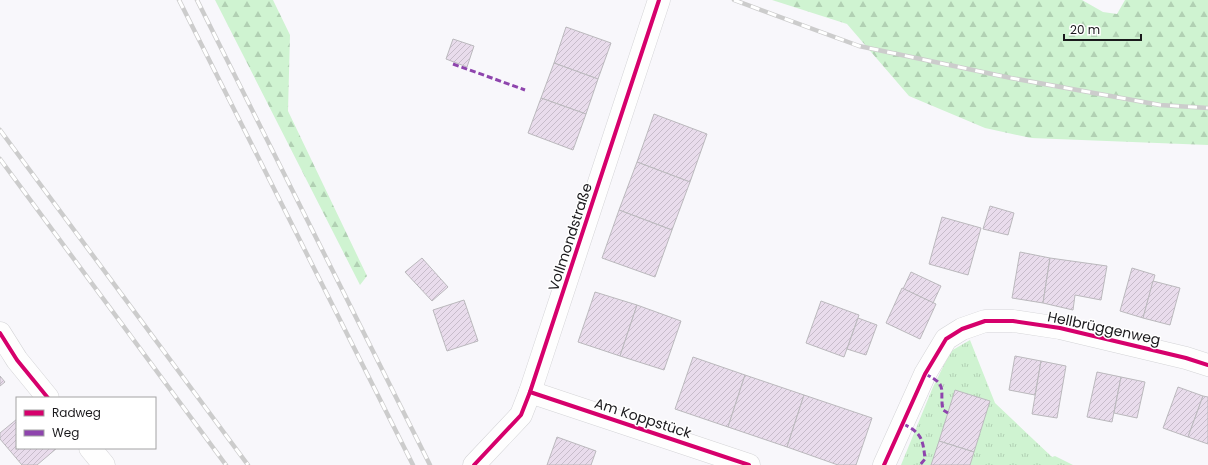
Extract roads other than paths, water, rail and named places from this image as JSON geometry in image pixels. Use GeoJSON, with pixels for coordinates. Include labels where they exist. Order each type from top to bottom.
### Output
{"type":"FeatureCollection","features":[{"type":"Feature","properties":{"kind":"street","name":"Vollmondstraße"},"geometry":{"type":"LineString","coordinates":[[474,465],[521,415],[530,392],[659,0]]}},
{"type":"Feature","properties":{"kind":"street","name":"Hellbrüggenweg"},"geometry":{"type":"LineString","coordinates":[[884,465],[925,374],[946,339],[962,329],[985,321],[1013,321],[1060,328],[1186,358],[1208,365]]}},
{"type":"Feature","properties":{"kind":"street"},"geometry":{"type":"LineString","coordinates":[[0,333],[17,360],[47,397]]}},
{"type":"Feature","properties":{"kind":"street","name":"Am Koppstück"},"geometry":{"type":"LineString","coordinates":[[530,392],[749,465]]}},
{"type":"Feature","properties":{"kind":"street"},"geometry":{"type":"LineString","coordinates":[[91,449],[104,465]]}},
{"type":"Feature","properties":{"kind":"railway"},"geometry":{"type":"LineString","coordinates":[[179,0],[413,465]]}},
{"type":"Feature","properties":{"kind":"railway"},"geometry":{"type":"LineString","coordinates":[[197,0],[430,465]]}},
{"type":"Feature","properties":{"kind":"railway"},"geometry":{"type":"LineString","coordinates":[[734,0],[859,46],[1011,78],[1160,105],[1208,108]]}},
{"type":"Feature","properties":{"kind":"railway"},"geometry":{"type":"LineString","coordinates":[[0,130],[248,465]]}},
{"type":"Feature","properties":{"kind":"railway"},"geometry":{"type":"LineString","coordinates":[[0,159],[226,465]]}}]}
